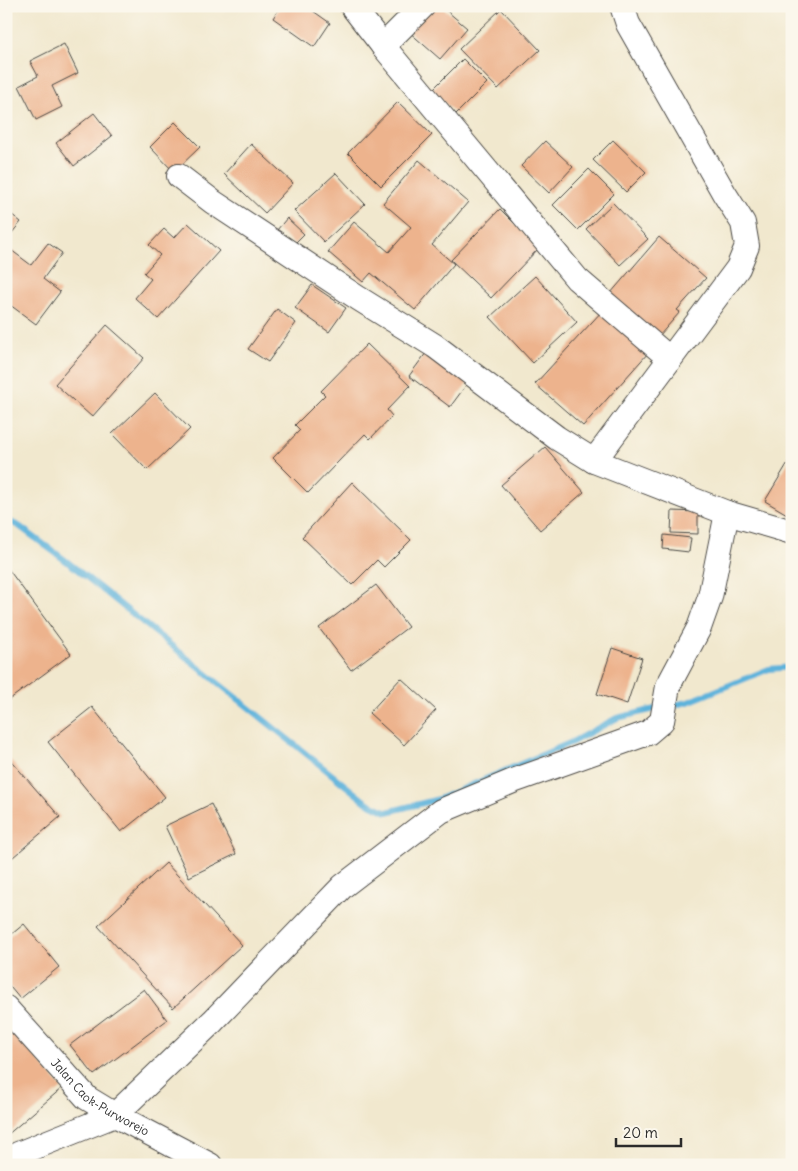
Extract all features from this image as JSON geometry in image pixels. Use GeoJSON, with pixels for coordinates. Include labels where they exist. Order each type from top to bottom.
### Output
{"type":"FeatureCollection","features":[{"type":"Feature","properties":{"kind":"street"},"geometry":{"type":"LineString","coordinates":[[352,6],[383,46],[577,279],[669,358]]}},
{"type":"Feature","properties":{"kind":"street"},"geometry":{"type":"LineString","coordinates":[[383,46],[423,6]]}},
{"type":"Feature","properties":{"kind":"street"},"geometry":{"type":"LineString","coordinates":[[594,461],[738,268],[747,246],[744,223],[724,193],[628,24],[622,6]]}},
{"type":"Feature","properties":{"kind":"street"},"geometry":{"type":"LineString","coordinates":[[179,176],[221,207],[358,298],[435,346],[557,438],[594,461],[727,513],[792,532]]}},
{"type":"Feature","properties":{"kind":"street"},"geometry":{"type":"LineString","coordinates":[[6,1163],[18,1154],[115,1116],[213,1021],[343,886],[442,811],[513,781],[648,733],[662,721],[668,686],[699,628],[710,597],[727,513]]}},
{"type":"Feature","properties":{"kind":"street","name":"Jalan Caok-Purworejo"},"geometry":{"type":"LineString","coordinates":[[6,1008],[87,1098],[115,1116],[210,1165]]}},
{"type":"Feature","properties":{"kind":"building"},"geometry":{"type":"Polygon","coordinates":[[[281,6],[306,6],[330,23],[314,47],[273,18],[281,6]]]}},
{"type":"Feature","properties":{"kind":"building"},"geometry":{"type":"Polygon","coordinates":[[[429,6],[441,6],[467,28],[440,59],[408,31],[429,6]]]}},
{"type":"Feature","properties":{"kind":"building"},"geometry":{"type":"Polygon","coordinates":[[[501,9],[540,50],[498,89],[459,49],[501,9]]]}},
{"type":"Feature","properties":{"kind":"building"},"geometry":{"type":"Polygon","coordinates":[[[64,44],[78,73],[52,86],[62,107],[36,120],[19,86],[38,76],[30,61],[64,44]]]}},
{"type":"Feature","properties":{"kind":"building"},"geometry":{"type":"Polygon","coordinates":[[[463,59],[487,83],[456,114],[432,90],[463,59]]]}},
{"type":"Feature","properties":{"kind":"building"},"geometry":{"type":"Polygon","coordinates":[[[398,102],[432,135],[381,186],[348,153],[398,102]]]}},
{"type":"Feature","properties":{"kind":"building"},"geometry":{"type":"Polygon","coordinates":[[[94,113],[112,136],[74,166],[56,143],[94,113]]]}},
{"type":"Feature","properties":{"kind":"building"},"geometry":{"type":"Polygon","coordinates":[[[175,122],[200,147],[174,172],[150,147],[175,122]]]}},
{"type":"Feature","properties":{"kind":"building"},"geometry":{"type":"Polygon","coordinates":[[[613,140],[646,172],[626,192],[593,160],[613,140]]]}},
{"type":"Feature","properties":{"kind":"building"},"geometry":{"type":"Polygon","coordinates":[[[545,141],[573,167],[549,193],[521,166],[545,141]]]}},
{"type":"Feature","properties":{"kind":"building"},"geometry":{"type":"Polygon","coordinates":[[[251,144],[293,183],[265,213],[224,174],[251,144]]]}},
{"type":"Feature","properties":{"kind":"building"},"geometry":{"type":"Polygon","coordinates":[[[419,160],[468,202],[432,245],[454,264],[415,310],[371,273],[363,282],[328,252],[354,222],[389,252],[411,227],[383,203],[419,160]]]}},
{"type":"Feature","properties":{"kind":"building"},"geometry":{"type":"Polygon","coordinates":[[[589,169],[614,194],[578,230],[553,205],[589,169]]]}},
{"type":"Feature","properties":{"kind":"building"},"geometry":{"type":"Polygon","coordinates":[[[336,173],[365,204],[324,242],[294,211],[336,173]]]}},
{"type":"Feature","properties":{"kind":"building"},"geometry":{"type":"Polygon","coordinates":[[[613,203],[648,239],[620,265],[586,229],[613,203]]]}},
{"type":"Feature","properties":{"kind":"building"},"geometry":{"type":"Polygon","coordinates":[[[500,209],[539,248],[491,298],[451,260],[500,209]]]}},
{"type":"Feature","properties":{"kind":"building"},"geometry":{"type":"Polygon","coordinates":[[[6,210],[21,222],[6,240],[6,210]]]}},
{"type":"Feature","properties":{"kind":"building"},"geometry":{"type":"Polygon","coordinates":[[[287,218],[304,234],[294,244],[277,230],[287,218]]]}},
{"type":"Feature","properties":{"kind":"building"},"geometry":{"type":"Polygon","coordinates":[[[188,223],[219,251],[158,319],[135,298],[151,279],[144,273],[160,255],[149,245],[164,229],[174,238],[188,223]]]}},
{"type":"Feature","properties":{"kind":"building"},"geometry":{"type":"Polygon","coordinates":[[[659,237],[706,278],[677,310],[680,312],[659,336],[610,294],[659,237]]]}},
{"type":"Feature","properties":{"kind":"building"},"geometry":{"type":"Polygon","coordinates":[[[48,243],[62,253],[43,279],[60,292],[36,324],[6,302],[6,256],[11,250],[31,265],[48,243]]]}},
{"type":"Feature","properties":{"kind":"building"},"geometry":{"type":"Polygon","coordinates":[[[535,276],[577,322],[533,363],[490,317],[535,276]]]}},
{"type":"Feature","properties":{"kind":"building"},"geometry":{"type":"Polygon","coordinates":[[[312,285],[346,308],[329,332],[295,308],[312,285]]]}},
{"type":"Feature","properties":{"kind":"building"},"geometry":{"type":"Polygon","coordinates":[[[277,309],[296,323],[268,362],[248,349],[277,309]]]}},
{"type":"Feature","properties":{"kind":"building"},"geometry":{"type":"Polygon","coordinates":[[[603,310],[649,352],[583,426],[535,384],[603,310]]]}},
{"type":"Feature","properties":{"kind":"building"},"geometry":{"type":"Polygon","coordinates":[[[107,325],[144,358],[92,417],[55,384],[107,325]]]}},
{"type":"Feature","properties":{"kind":"building"},"geometry":{"type":"Polygon","coordinates":[[[367,344],[410,386],[387,410],[392,416],[370,439],[365,434],[308,493],[273,458],[300,430],[295,425],[325,395],[321,391],[367,344]]]}},
{"type":"Feature","properties":{"kind":"building"},"geometry":{"type":"Polygon","coordinates":[[[429,349],[470,380],[450,407],[409,376],[429,349]]]}},
{"type":"Feature","properties":{"kind":"building"},"geometry":{"type":"Polygon","coordinates":[[[155,393],[190,429],[147,470],[112,434],[155,393]]]}},
{"type":"Feature","properties":{"kind":"building"},"geometry":{"type":"Polygon","coordinates":[[[545,447],[584,492],[540,530],[501,485],[545,447]]]}},
{"type":"Feature","properties":{"kind":"building"},"geometry":{"type":"Polygon","coordinates":[[[792,456],[792,517],[765,501],[792,456]]]}},
{"type":"Feature","properties":{"kind":"building"},"geometry":{"type":"Polygon","coordinates":[[[352,482],[411,540],[384,567],[377,560],[352,585],[302,537],[352,482]]]}},
{"type":"Feature","properties":{"kind":"building"},"geometry":{"type":"Polygon","coordinates":[[[672,511],[698,512],[698,534],[671,533],[672,511]]]}},
{"type":"Feature","properties":{"kind":"building"},"geometry":{"type":"Polygon","coordinates":[[[664,535],[691,538],[689,552],[663,549],[664,535]]]}},
{"type":"Feature","properties":{"kind":"building"},"geometry":{"type":"Polygon","coordinates":[[[6,566],[71,654],[6,702],[6,566]]]}},
{"type":"Feature","properties":{"kind":"building"},"geometry":{"type":"Polygon","coordinates":[[[376,585],[408,627],[351,670],[319,628],[376,585]]]}},
{"type":"Feature","properties":{"kind":"building"},"geometry":{"type":"Polygon","coordinates":[[[612,648],[642,658],[627,704],[597,694],[612,648]]]}},
{"type":"Feature","properties":{"kind":"building"},"geometry":{"type":"Polygon","coordinates":[[[401,678],[436,710],[404,745],[369,713],[401,678]]]}},
{"type":"Feature","properties":{"kind":"building"},"geometry":{"type":"Polygon","coordinates":[[[92,707],[165,797],[121,832],[48,742],[92,707]]]}},
{"type":"Feature","properties":{"kind":"building"},"geometry":{"type":"Polygon","coordinates":[[[6,755],[60,817],[6,863],[6,755]]]}},
{"type":"Feature","properties":{"kind":"building"},"geometry":{"type":"Polygon","coordinates":[[[211,804],[236,854],[189,877],[165,826],[211,804]]]}},
{"type":"Feature","properties":{"kind":"building"},"geometry":{"type":"Polygon","coordinates":[[[166,863],[242,945],[173,1008],[98,926],[166,863]]]}},
{"type":"Feature","properties":{"kind":"building"},"geometry":{"type":"Polygon","coordinates":[[[24,924],[59,967],[20,999],[6,982],[6,939],[24,924]]]}},
{"type":"Feature","properties":{"kind":"building"},"geometry":{"type":"Polygon","coordinates":[[[144,989],[167,1020],[94,1075],[70,1045],[144,989]]]}},
{"type":"Feature","properties":{"kind":"building"},"geometry":{"type":"Polygon","coordinates":[[[13,1032],[62,1088],[6,1136],[6,1037],[13,1032]]]}},
{"type":"Feature","properties":{"kind":"waterway"},"geometry":{"type":"LineString","coordinates":[[6,520],[19,526],[69,563],[366,802],[387,812],[439,799],[572,742],[617,718],[659,708]]}},
{"type":"Feature","properties":{"kind":"waterway"},"geometry":{"type":"LineString","coordinates":[[669,706],[688,702],[769,669],[792,667]]}}]}
